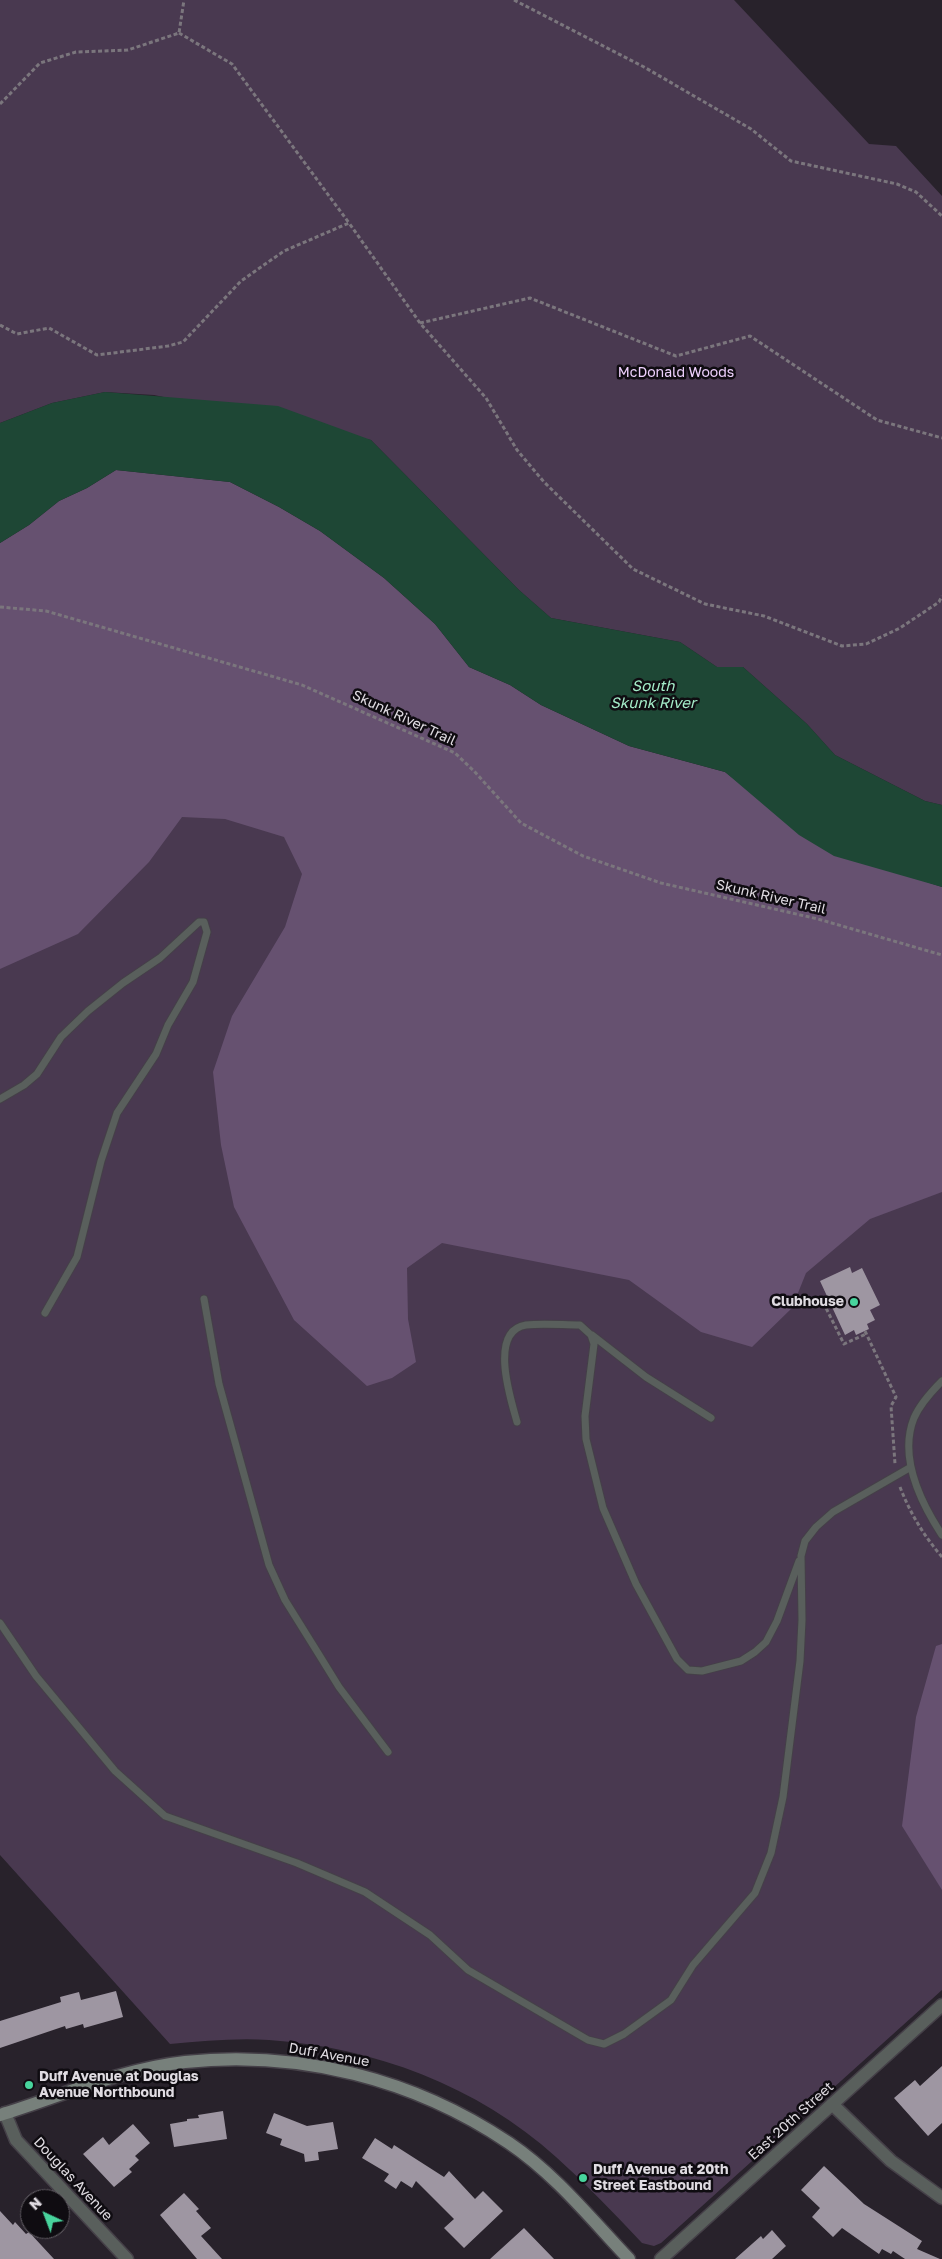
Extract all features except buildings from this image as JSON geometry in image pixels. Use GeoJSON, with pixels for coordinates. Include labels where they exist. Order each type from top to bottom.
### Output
{"type":"FeatureCollection","features":[{"type":"Feature","properties":{"kind":"main road","name":"Duff Avenue"},"geometry":{"type":"LineString","coordinates":[[2,2114],[117,2076],[184,2062],[237,2060],[337,2068],[384,2081],[419,2095],[467,2118],[510,2144],[552,2178],[629,2259]]}},
{"type":"Feature","properties":{"kind":"street","name":"East 20th Street"},"geometry":{"type":"LineString","coordinates":[[661,2259],[942,2005]]}},
{"type":"Feature","properties":{"kind":"street"},"geometry":{"type":"LineString","coordinates":[[832,2104],[890,2161],[942,2198]]}},
{"type":"Feature","properties":{"kind":"street","name":"Douglas Avenue"},"geometry":{"type":"LineString","coordinates":[[2,2114],[16,2140],[127,2259]]}},
{"type":"Feature","properties":{"kind":"lane"},"geometry":{"type":"LineString","coordinates":[[0,1099],[24,1085],[37,1074],[61,1037],[88,1011],[123,983],[160,958],[199,922],[204,922],[207,932],[193,982],[168,1025],[156,1054],[117,1113],[100,1161],[77,1257],[45,1313]]}},
{"type":"Feature","properties":{"kind":"lane"},"geometry":{"type":"LineString","coordinates":[[204,1299],[219,1384],[269,1565],[284,1600],[339,1687],[388,1752]]}},
{"type":"Feature","properties":{"kind":"lane"},"geometry":{"type":"LineString","coordinates":[[517,1422],[506,1380],[504,1362],[509,1339],[515,1331],[525,1325],[580,1325],[646,1377],[711,1418]]}},
{"type":"Feature","properties":{"kind":"lane"},"geometry":{"type":"LineString","coordinates":[[592,1335],[594,1344],[585,1416],[586,1439],[602,1508],[636,1584],[676,1659],[688,1670],[702,1671],[741,1661],[766,1642],[777,1621],[805,1541],[816,1527],[833,1512],[911,1467]]}},
{"type":"Feature","properties":{"kind":"lane"},"geometry":{"type":"LineString","coordinates":[[942,1381],[930,1393],[914,1418],[910,1443],[911,1467],[928,1513],[942,1536]]}},
{"type":"Feature","properties":{"kind":"lane"},"geometry":{"type":"LineString","coordinates":[[0,1623],[40,1682],[110,1765],[165,1816],[297,1863],[365,1892],[430,1934],[474,1974],[588,2040],[604,2044],[624,2034],[671,2000],[699,1958],[755,1893],[763,1877],[771,1853],[783,1797],[800,1661],[802,1620],[801,1556]]}},
{"type":"Feature","properties":{"kind":"path"},"geometry":{"type":"LineString","coordinates":[[179,33],[184,0]]}},
{"type":"Feature","properties":{"kind":"path"},"geometry":{"type":"LineString","coordinates":[[514,0],[644,67],[751,129],[791,161],[897,184],[916,192],[942,216]]}},
{"type":"Feature","properties":{"kind":"path"},"geometry":{"type":"LineString","coordinates":[[0,104],[40,63],[76,52],[128,50],[179,33],[232,64],[420,323],[486,398],[517,450],[544,482],[633,569],[705,604],[764,616],[842,646],[866,644],[900,628],[939,602],[942,596]]}},
{"type":"Feature","properties":{"kind":"path"},"geometry":{"type":"LineString","coordinates":[[0,325],[17,334],[49,328],[98,355],[168,346],[183,342],[248,276],[284,251],[349,223]]}},
{"type":"Feature","properties":{"kind":"path"},"geometry":{"type":"LineString","coordinates":[[420,323],[530,298],[676,356],[750,336],[877,420],[942,438]]}},
{"type":"Feature","properties":{"kind":"path","name":"Skunk River Trail"},"geometry":{"type":"LineString","coordinates":[[0,607],[46,611],[302,685],[455,753],[521,823],[583,856],[661,884],[818,919],[942,955]]}},
{"type":"Feature","properties":{"kind":"path"},"geometry":{"type":"LineString","coordinates":[[828,1299],[823,1302],[844,1344],[866,1334]]}},
{"type":"Feature","properties":{"kind":"green space","name":"McDonald Woods"},"geometry":{"type":"Polygon","coordinates":[[[0,0],[734,0],[869,144],[896,146],[942,196],[942,805],[925,801],[835,755],[807,724],[743,667],[717,667],[680,642],[551,618],[519,590],[371,440],[154,395],[105,392],[52,403],[0,423],[0,0]]]}},
{"type":"Feature","properties":{"kind":"green space"},"geometry":{"type":"Polygon","coordinates":[[[0,660],[942,946],[942,1990],[661,2243],[654,2246],[642,2243],[578,2178],[526,2132],[493,2110],[422,2074],[385,2061],[347,2051],[308,2044],[244,2039],[170,2044],[0,1855],[0,660]]]}},
{"type":"Feature","properties":{"kind":"shaded area"},"geometry":{"type":"Polygon","coordinates":[[[116,470],[230,482],[320,531],[384,578],[435,624],[469,667],[510,685],[541,705],[629,746],[725,772],[760,799],[909,876],[942,887],[942,1192],[870,1219],[806,1273],[792,1308],[752,1347],[701,1332],[629,1280],[442,1243],[407,1268],[408,1319],[416,1362],[392,1378],[367,1386],[294,1320],[234,1207],[221,1145],[213,1072],[232,1016],[285,927],[302,874],[284,837],[225,819],[182,817],[149,862],[78,934],[0,969],[0,543],[29,525],[59,501],[87,488],[116,470]]]}},
{"type":"Feature","properties":{"kind":"shaded area"},"geometry":{"type":"Polygon","coordinates":[[[942,1644],[942,1890],[902,1826],[916,1717],[936,1646],[942,1644]]]}},
{"type":"Feature","properties":{"kind":"water","name":"South Skunk River"},"geometry":{"type":"Polygon","coordinates":[[[105,392],[278,406],[371,440],[519,590],[551,618],[680,642],[717,667],[743,667],[807,724],[835,755],[925,801],[942,805],[942,887],[834,856],[799,835],[725,772],[629,746],[541,705],[510,685],[469,667],[435,624],[384,578],[320,531],[230,482],[116,470],[87,488],[59,501],[29,525],[0,543],[0,423],[52,403],[105,392]]]}},
{"type":"Feature","properties":{"kind":"place","name":"Clubhouse"},"geometry":{"type":"Point","coordinates":[854,1302]}},
{"type":"Feature","properties":{"kind":"place","name":"Duff Avenue at Douglas Avenue Northbound"},"geometry":{"type":"Point","coordinates":[29,2085]}},
{"type":"Feature","properties":{"kind":"place","name":"Duff Avenue at 20th Street Eastbound"},"geometry":{"type":"Point","coordinates":[583,2178]}}]}
